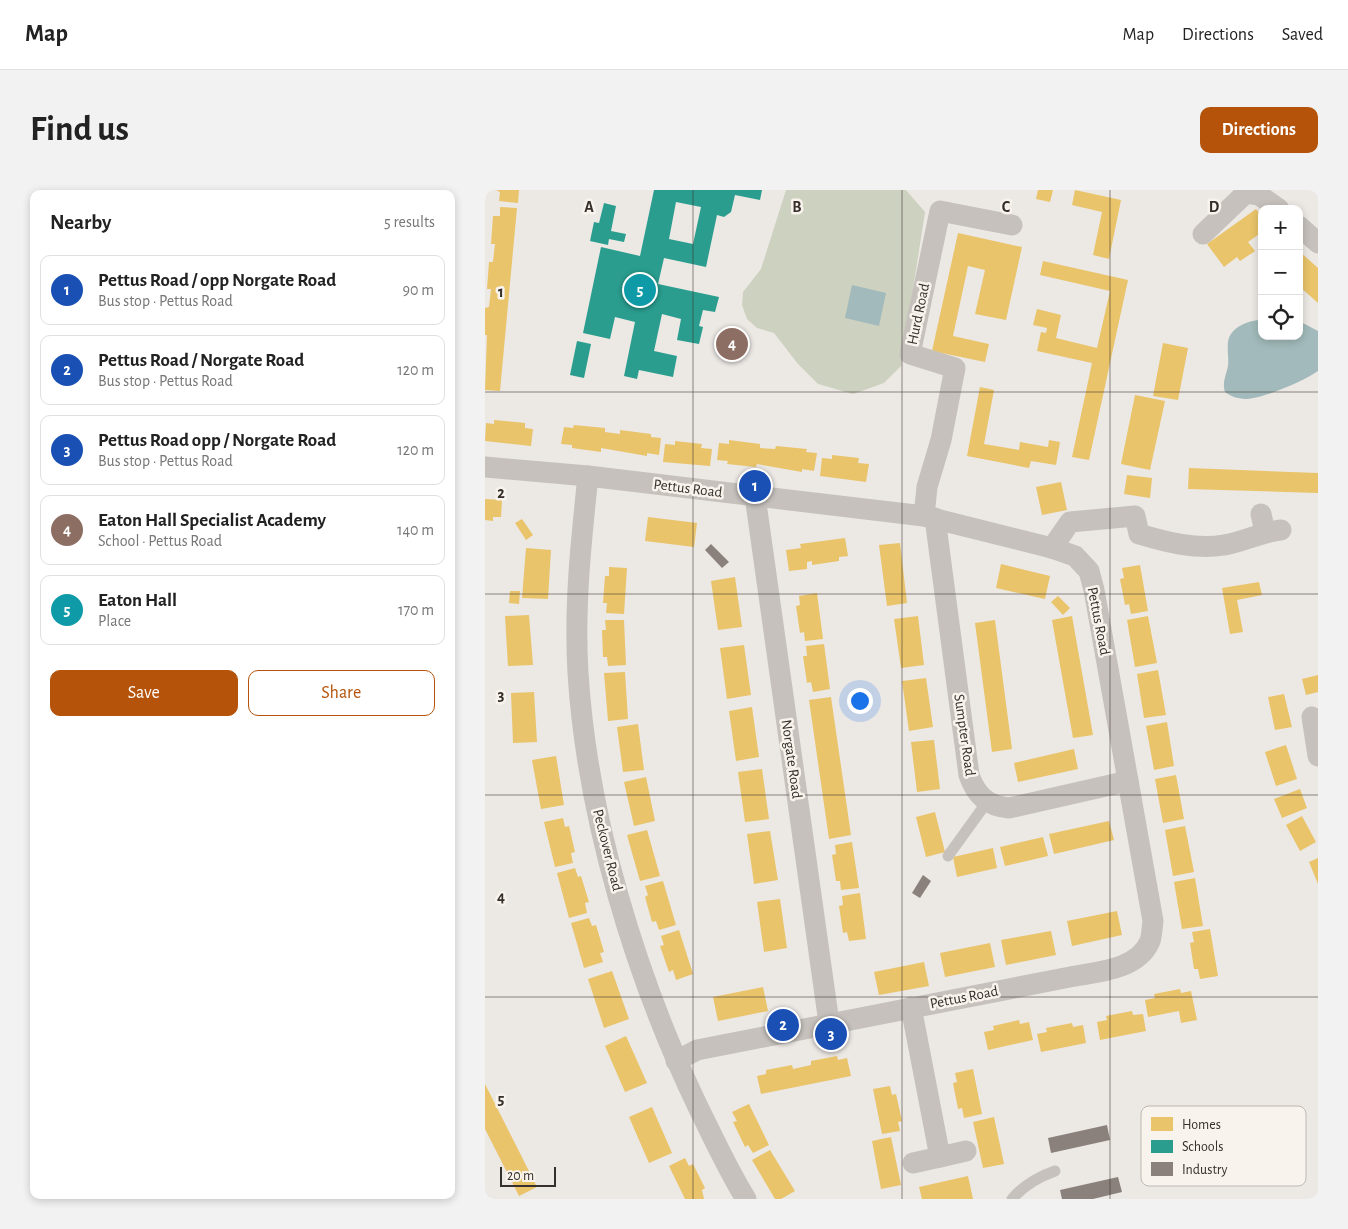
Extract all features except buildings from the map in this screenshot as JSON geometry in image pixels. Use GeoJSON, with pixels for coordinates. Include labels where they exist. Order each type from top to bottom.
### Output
{"type":"FeatureCollection","features":[{"type":"Feature","properties":{"kind":"street"},"geometry":{"type":"LineString","coordinates":[[1203,234],[1246,191],[1259,195],[1273,205]]}},
{"type":"Feature","properties":{"kind":"street","name":"Hurd Road"},"geometry":{"type":"LineString","coordinates":[[929,517],[927,487],[941,440],[955,368],[910,354],[940,211],[1012,225]]}},
{"type":"Feature","properties":{"kind":"street"},"geometry":{"type":"LineString","coordinates":[[1303,230],[1318,243]]}},
{"type":"Feature","properties":{"kind":"street","name":"Pettus Road"},"geometry":{"type":"LineString","coordinates":[[485,468],[588,476],[929,517],[1052,548],[1075,556],[1089,571],[1094,590],[1153,922],[1150,941],[1139,957],[1120,967],[697,1050],[676,1061]]}},
{"type":"Feature","properties":{"kind":"street","name":"Peckover Road"},"geometry":{"type":"LineString","coordinates":[[588,476],[576,615],[578,673],[584,737],[600,827],[625,918],[676,1061],[722,1157],[747,1199]]}},
{"type":"Feature","properties":{"kind":"street","name":"Norgate Road"},"geometry":{"type":"LineString","coordinates":[[755,496],[829,1023]]}},
{"type":"Feature","properties":{"kind":"street"},"geometry":{"type":"LineString","coordinates":[[1052,548],[1070,522],[1135,516],[1139,534],[1173,544],[1224,545],[1269,525]]}},
{"type":"Feature","properties":{"kind":"street","name":"Sumpter Road"},"geometry":{"type":"LineString","coordinates":[[929,517],[969,775],[974,789],[987,802]]}},
{"type":"Feature","properties":{"kind":"street"},"geometry":{"type":"LineString","coordinates":[[1312,717],[1318,756]]}},
{"type":"Feature","properties":{"kind":"street"},"geometry":{"type":"LineString","coordinates":[[987,802],[996,807],[1009,808],[1128,781]]}},
{"type":"Feature","properties":{"kind":"street","name":"Pettus Road"},"geometry":{"type":"LineString","coordinates":[[911,1008],[940,1157]]}},
{"type":"Feature","properties":{"kind":"street"},"geometry":{"type":"LineString","coordinates":[[913,1163],[966,1152]]}},
{"type":"Feature","properties":{"kind":"lane"},"geometry":{"type":"LineString","coordinates":[[948,856],[987,802]]}},
{"type":"Feature","properties":{"kind":"lane"},"geometry":{"type":"LineString","coordinates":[[1012,1199],[1021,1189],[1033,1181],[1055,1171]]}},
{"type":"Feature","properties":{"kind":"green space"},"geometry":{"type":"Polygon","coordinates":[[[786,190],[906,190],[925,212],[901,366],[884,383],[853,394],[818,384],[798,364],[774,333],[757,328],[747,319],[742,305],[743,292],[761,269],[786,190]]]}},
{"type":"Feature","properties":{"kind":"water"},"geometry":{"type":"Polygon","coordinates":[[[852,285],[886,293],[879,326],[845,318],[852,285]]]}},
{"type":"Feature","properties":{"kind":"water"},"geometry":{"type":"Polygon","coordinates":[[[1258,320],[1258,340],[1303,340],[1303,323],[1318,331],[1318,371],[1294,384],[1263,396],[1247,399],[1238,398],[1225,392],[1224,385],[1228,366],[1230,337],[1236,328],[1251,321],[1258,320]]]}},
{"type":"Feature","properties":{"kind":"place","name":"Eaton Hall"},"geometry":{"type":"Point","coordinates":[640,290]}},
{"type":"Feature","properties":{"kind":"place","name":"Eaton Hall Specialist Academy"},"geometry":{"type":"Point","coordinates":[732,344]}},
{"type":"Feature","properties":{"kind":"place","name":"Pettus Road / opp Norgate Road"},"geometry":{"type":"Point","coordinates":[755,486]}},
{"type":"Feature","properties":{"kind":"place","name":"Pettus Road / Norgate Road"},"geometry":{"type":"Point","coordinates":[783,1025]}},
{"type":"Feature","properties":{"kind":"place","name":"Pettus Road opp / Norgate Road"},"geometry":{"type":"Point","coordinates":[831,1034]}}]}
